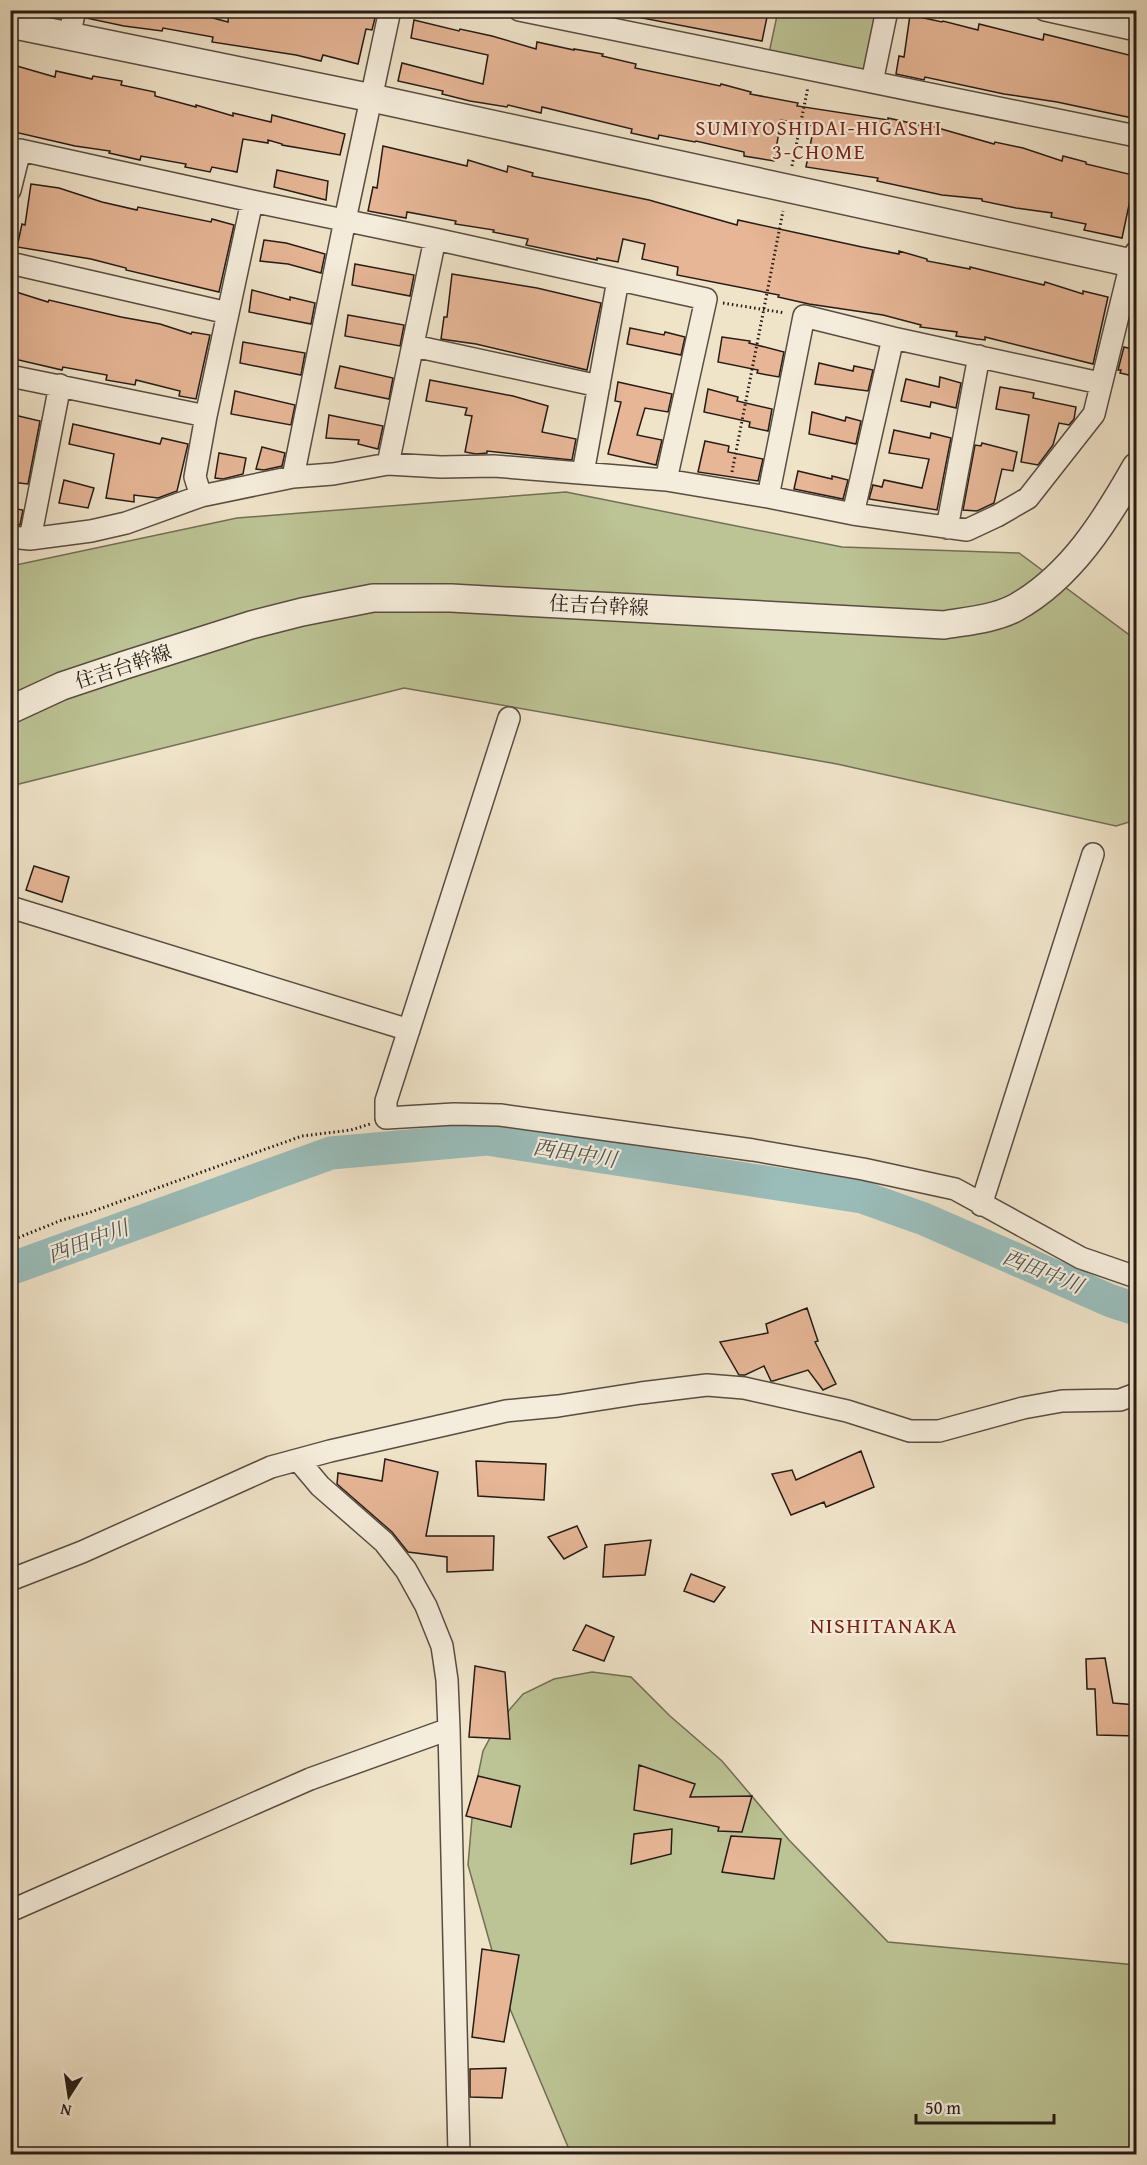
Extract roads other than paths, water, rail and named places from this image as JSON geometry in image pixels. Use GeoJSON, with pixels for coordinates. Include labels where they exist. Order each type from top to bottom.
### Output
{"type":"FeatureCollection","features":[{"type":"Feature","properties":{"kind":"street"},"geometry":{"type":"LineString","coordinates":[[69,36],[75,10]]}},
{"type":"Feature","properties":{"kind":"street"},"geometry":{"type":"LineString","coordinates":[[293,477],[390,10]]}},
{"type":"Feature","properties":{"kind":"street"},"geometry":{"type":"LineString","coordinates":[[519,10],[1137,136]]}},
{"type":"Feature","properties":{"kind":"street"},"geometry":{"type":"LineString","coordinates":[[872,82],[887,10]]}},
{"type":"Feature","properties":{"kind":"street"},"geometry":{"type":"LineString","coordinates":[[1045,10],[1137,30]]}},
{"type":"Feature","properties":{"kind":"street"},"geometry":{"type":"LineString","coordinates":[[10,24],[372,98],[1135,260],[1100,383],[1094,414],[1028,498],[967,530],[853,514],[666,480],[494,466],[441,467],[388,464],[333,474],[293,477],[201,496],[173,504],[126,523],[91,531],[20,538],[60,385]]}},
{"type":"Feature","properties":{"kind":"street"},"geometry":{"type":"LineString","coordinates":[[10,190],[20,150],[435,238],[706,299],[666,480]]}},
{"type":"Feature","properties":{"kind":"street"},"geometry":{"type":"LineString","coordinates":[[201,496],[195,477],[252,201]]}},
{"type":"Feature","properties":{"kind":"street"},"geometry":{"type":"LineString","coordinates":[[388,464],[435,238]]}},
{"type":"Feature","properties":{"kind":"street"},"geometry":{"type":"LineString","coordinates":[[10,263],[228,313]]}},
{"type":"Feature","properties":{"kind":"street"},"geometry":{"type":"LineString","coordinates":[[583,473],[618,280]]}},
{"type":"Feature","properties":{"kind":"street"},"geometry":{"type":"LineString","coordinates":[[768,497],[804,316],[893,338],[1100,383]]}},
{"type":"Feature","properties":{"kind":"street"},"geometry":{"type":"LineString","coordinates":[[853,514],[893,338]]}},
{"type":"Feature","properties":{"kind":"street"},"geometry":{"type":"LineString","coordinates":[[414,346],[599,386]]}},
{"type":"Feature","properties":{"kind":"street"},"geometry":{"type":"LineString","coordinates":[[947,528],[979,356]]}},
{"type":"Feature","properties":{"kind":"street"},"geometry":{"type":"LineString","coordinates":[[10,376],[206,416]]}},
{"type":"Feature","properties":{"kind":"street","name":"住吉台幹線"},"geometry":{"type":"LineString","coordinates":[[10,710],[63,686],[251,625],[373,598],[451,598],[944,625],[978,620],[1014,609],[1044,588],[1070,564],[1118,500],[1137,467]]}},
{"type":"Feature","properties":{"kind":"street"},"geometry":{"type":"LineString","coordinates":[[509,718],[386,1101],[386,1118],[454,1114],[500,1115],[692,1141],[864,1170],[955,1190],[1081,1258],[1137,1277]]}},
{"type":"Feature","properties":{"kind":"street"},"geometry":{"type":"LineString","coordinates":[[981,1205],[1093,854]]}},
{"type":"Feature","properties":{"kind":"street"},"geometry":{"type":"LineString","coordinates":[[10,907],[409,1030]]}},
{"type":"Feature","properties":{"kind":"street"},"geometry":{"type":"LineString","coordinates":[[10,1580],[82,1551],[271,1467],[506,1410],[558,1406],[707,1385],[744,1388],[847,1411],[910,1431],[939,1431],[1023,1408],[1062,1401],[1120,1400],[1137,1394]]}},
{"type":"Feature","properties":{"kind":"street"},"geometry":{"type":"LineString","coordinates":[[299,1461],[320,1486],[384,1542],[406,1570],[426,1606],[442,1646],[447,1680],[449,1729],[459,2154]]}},
{"type":"Feature","properties":{"kind":"street"},"geometry":{"type":"LineString","coordinates":[[10,1911],[310,1779],[449,1729]]}},
{"type":"Feature","properties":{"kind":"waterway","name":"西田中川"},"geometry":{"type":"LineString","coordinates":[[10,1269],[331,1153],[487,1139],[862,1197],[924,1219],[1111,1301],[1136,1309]]}},
{"type":"Feature","properties":{"kind":"district","name":"SUMIYOSHIDAI-HIGASHI 3-CHOME"},"geometry":{"type":"Point","coordinates":[819,139]}},
{"type":"Feature","properties":{"kind":"district","name":"NISHITANAKA"},"geometry":{"type":"Point","coordinates":[884,1625]}}]}
